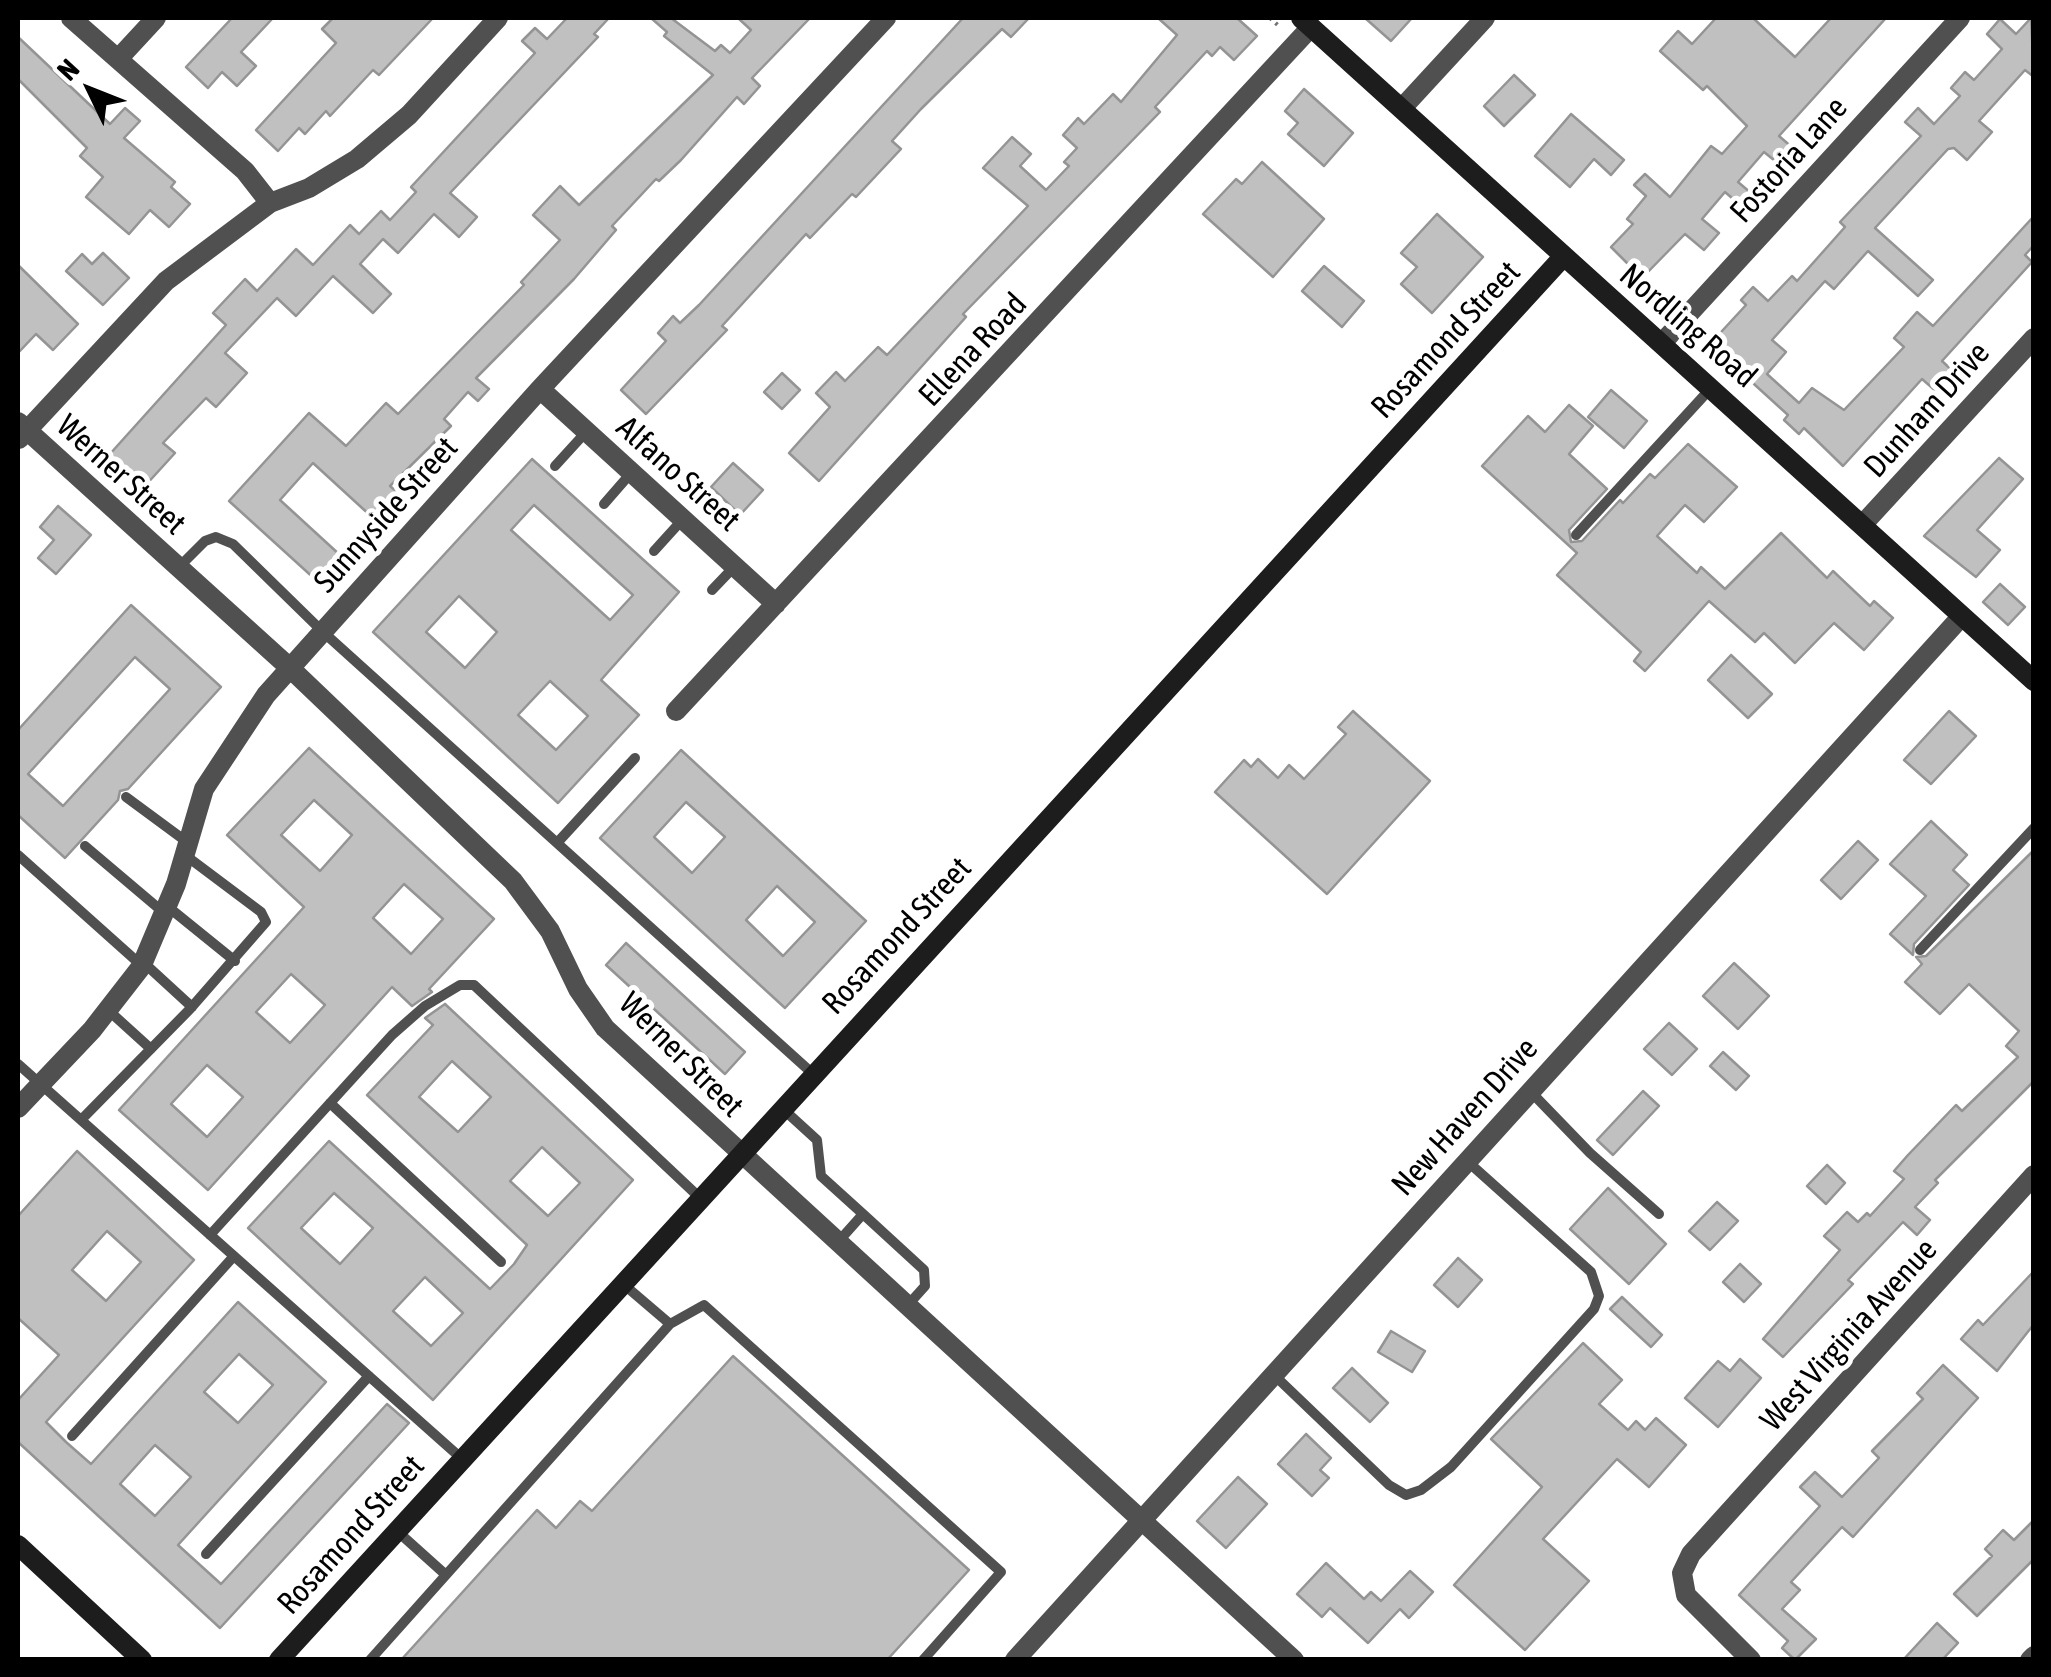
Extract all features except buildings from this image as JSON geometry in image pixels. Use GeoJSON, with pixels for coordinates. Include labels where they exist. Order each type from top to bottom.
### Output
{"type":"FeatureCollection","features":[{"type":"Feature","properties":{"kind":"street"},"geometry":{"type":"LineString","coordinates":[[71,18],[245,171],[270,204]]}},
{"type":"Feature","properties":{"kind":"street"},"geometry":{"type":"LineString","coordinates":[[120,58],[156,18]]}},
{"type":"Feature","properties":{"kind":"street"},"geometry":{"type":"LineString","coordinates":[[21,431],[166,281],[270,204],[309,188],[357,160],[409,116],[498,18]]}},
{"type":"Feature","properties":{"kind":"street","name":"Sunnyside Street"},"geometry":{"type":"LineString","coordinates":[[18,1108],[108,1010],[142,964],[165,909],[204,789],[266,695],[540,388],[886,18]]}},
{"type":"Feature","properties":{"kind":"street"},"geometry":{"type":"LineString","coordinates":[[1402,107],[1484,18]]}},
{"type":"Feature","properties":{"kind":"street","name":"Fostoria Lane"},"geometry":{"type":"LineString","coordinates":[[1662,342],[1960,18]]}},
{"type":"Feature","properties":{"kind":"street","name":"Nordling Road"},"geometry":{"type":"LineString","coordinates":[[1306,22],[1864,523],[2034,681]]}},
{"type":"Feature","properties":{"kind":"street","name":"Ellena Road"},"geometry":{"type":"LineString","coordinates":[[676,711],[1306,22]]}},
{"type":"Feature","properties":{"kind":"street","name":"Rosamond Street"},"geometry":{"type":"LineString","coordinates":[[278,1660],[812,1072],[1563,256]]}},
{"type":"Feature","properties":{"kind":"street","name":"Dunham Drive"},"geometry":{"type":"LineString","coordinates":[[1864,523],[2034,338]]}},
{"type":"Feature","properties":{"kind":"street","name":"Alfano Street"},"geometry":{"type":"LineString","coordinates":[[540,388],[776,604]]}},
{"type":"Feature","properties":{"kind":"street","name":"Werner Street"},"geometry":{"type":"LineString","coordinates":[[21,431],[290,668],[513,881],[550,930],[578,989],[606,1028],[1294,1660]]}},
{"type":"Feature","properties":{"kind":"street","name":"New Haven Drive"},"geometry":{"type":"LineString","coordinates":[[1015,1660],[1961,616]]}},
{"type":"Feature","properties":{"kind":"street","name":"West Virginia Avenue"},"geometry":{"type":"LineString","coordinates":[[1751,1660],[1686,1595],[1682,1573],[1691,1554],[2034,1175]]}},
{"type":"Feature","properties":{"kind":"street"},"geometry":{"type":"LineString","coordinates":[[18,1545],[142,1660]]}},
{"type":"Feature","properties":{"kind":"lane"},"geometry":{"type":"LineString","coordinates":[[1576,535],[1712,387]]}},
{"type":"Feature","properties":{"kind":"lane"},"geometry":{"type":"LineString","coordinates":[[555,466],[587,432]]}},
{"type":"Feature","properties":{"kind":"lane"},"geometry":{"type":"LineString","coordinates":[[604,504],[631,472]]}},
{"type":"Feature","properties":{"kind":"lane"},"geometry":{"type":"LineString","coordinates":[[654,551],[683,519]]}},
{"type":"Feature","properties":{"kind":"lane"},"geometry":{"type":"LineString","coordinates":[[178,568],[206,541],[224,538],[812,1072]]}},
{"type":"Feature","properties":{"kind":"lane"},"geometry":{"type":"LineString","coordinates":[[712,590],[734,566]]}},
{"type":"Feature","properties":{"kind":"lane"},"geometry":{"type":"LineString","coordinates":[[558,843],[636,758]]}},
{"type":"Feature","properties":{"kind":"lane"},"geometry":{"type":"LineString","coordinates":[[81,1120],[235,961],[266,922],[262,912],[126,797]]}},
{"type":"Feature","properties":{"kind":"lane"},"geometry":{"type":"LineString","coordinates":[[1920,950],[2034,828]]}},
{"type":"Feature","properties":{"kind":"lane"},"geometry":{"type":"LineString","coordinates":[[85,846],[235,961]]}},
{"type":"Feature","properties":{"kind":"lane"},"geometry":{"type":"LineString","coordinates":[[18,855],[192,1007]]}},
{"type":"Feature","properties":{"kind":"lane"},"geometry":{"type":"LineString","coordinates":[[210,1235],[425,1006],[460,985],[474,985],[699,1196]]}},
{"type":"Feature","properties":{"kind":"lane"},"geometry":{"type":"LineString","coordinates":[[108,1010],[151,1048]]}},
{"type":"Feature","properties":{"kind":"lane"},"geometry":{"type":"LineString","coordinates":[[18,1064],[461,1458]]}},
{"type":"Feature","properties":{"kind":"lane"},"geometry":{"type":"LineString","coordinates":[[1529,1090],[1590,1153],[1659,1214]]}},
{"type":"Feature","properties":{"kind":"lane"},"geometry":{"type":"LineString","coordinates":[[330,1104],[501,1262]]}},
{"type":"Feature","properties":{"kind":"lane"},"geometry":{"type":"LineString","coordinates":[[781,1107],[817,1140],[821,1176],[924,1270],[925,1286],[906,1307]]}},
{"type":"Feature","properties":{"kind":"lane"},"geometry":{"type":"LineString","coordinates":[[1273,1374],[1389,1484],[1406,1495],[1421,1490],[1451,1467],[1581,1323],[1597,1303],[1599,1290],[1591,1272],[1466,1160]]}},
{"type":"Feature","properties":{"kind":"lane"},"geometry":{"type":"LineString","coordinates":[[837,1243],[863,1214]]}},
{"type":"Feature","properties":{"kind":"lane"},"geometry":{"type":"LineString","coordinates":[[72,1436],[234,1256]]}},
{"type":"Feature","properties":{"kind":"lane"},"geometry":{"type":"LineString","coordinates":[[622,1282],[670,1324]]}},
{"type":"Feature","properties":{"kind":"lane"},"geometry":{"type":"LineString","coordinates":[[370,1660],[670,1324],[704,1305],[1001,1572],[922,1660]]}},
{"type":"Feature","properties":{"kind":"lane"},"geometry":{"type":"LineString","coordinates":[[206,1554],[369,1376]]}},
{"type":"Feature","properties":{"kind":"lane"},"geometry":{"type":"LineString","coordinates":[[396,1530],[446,1575]]}},
{"type":"Feature","properties":{"kind":"path"},"geometry":{"type":"LineString","coordinates":[[1270,18],[1282,28]]}}]}
